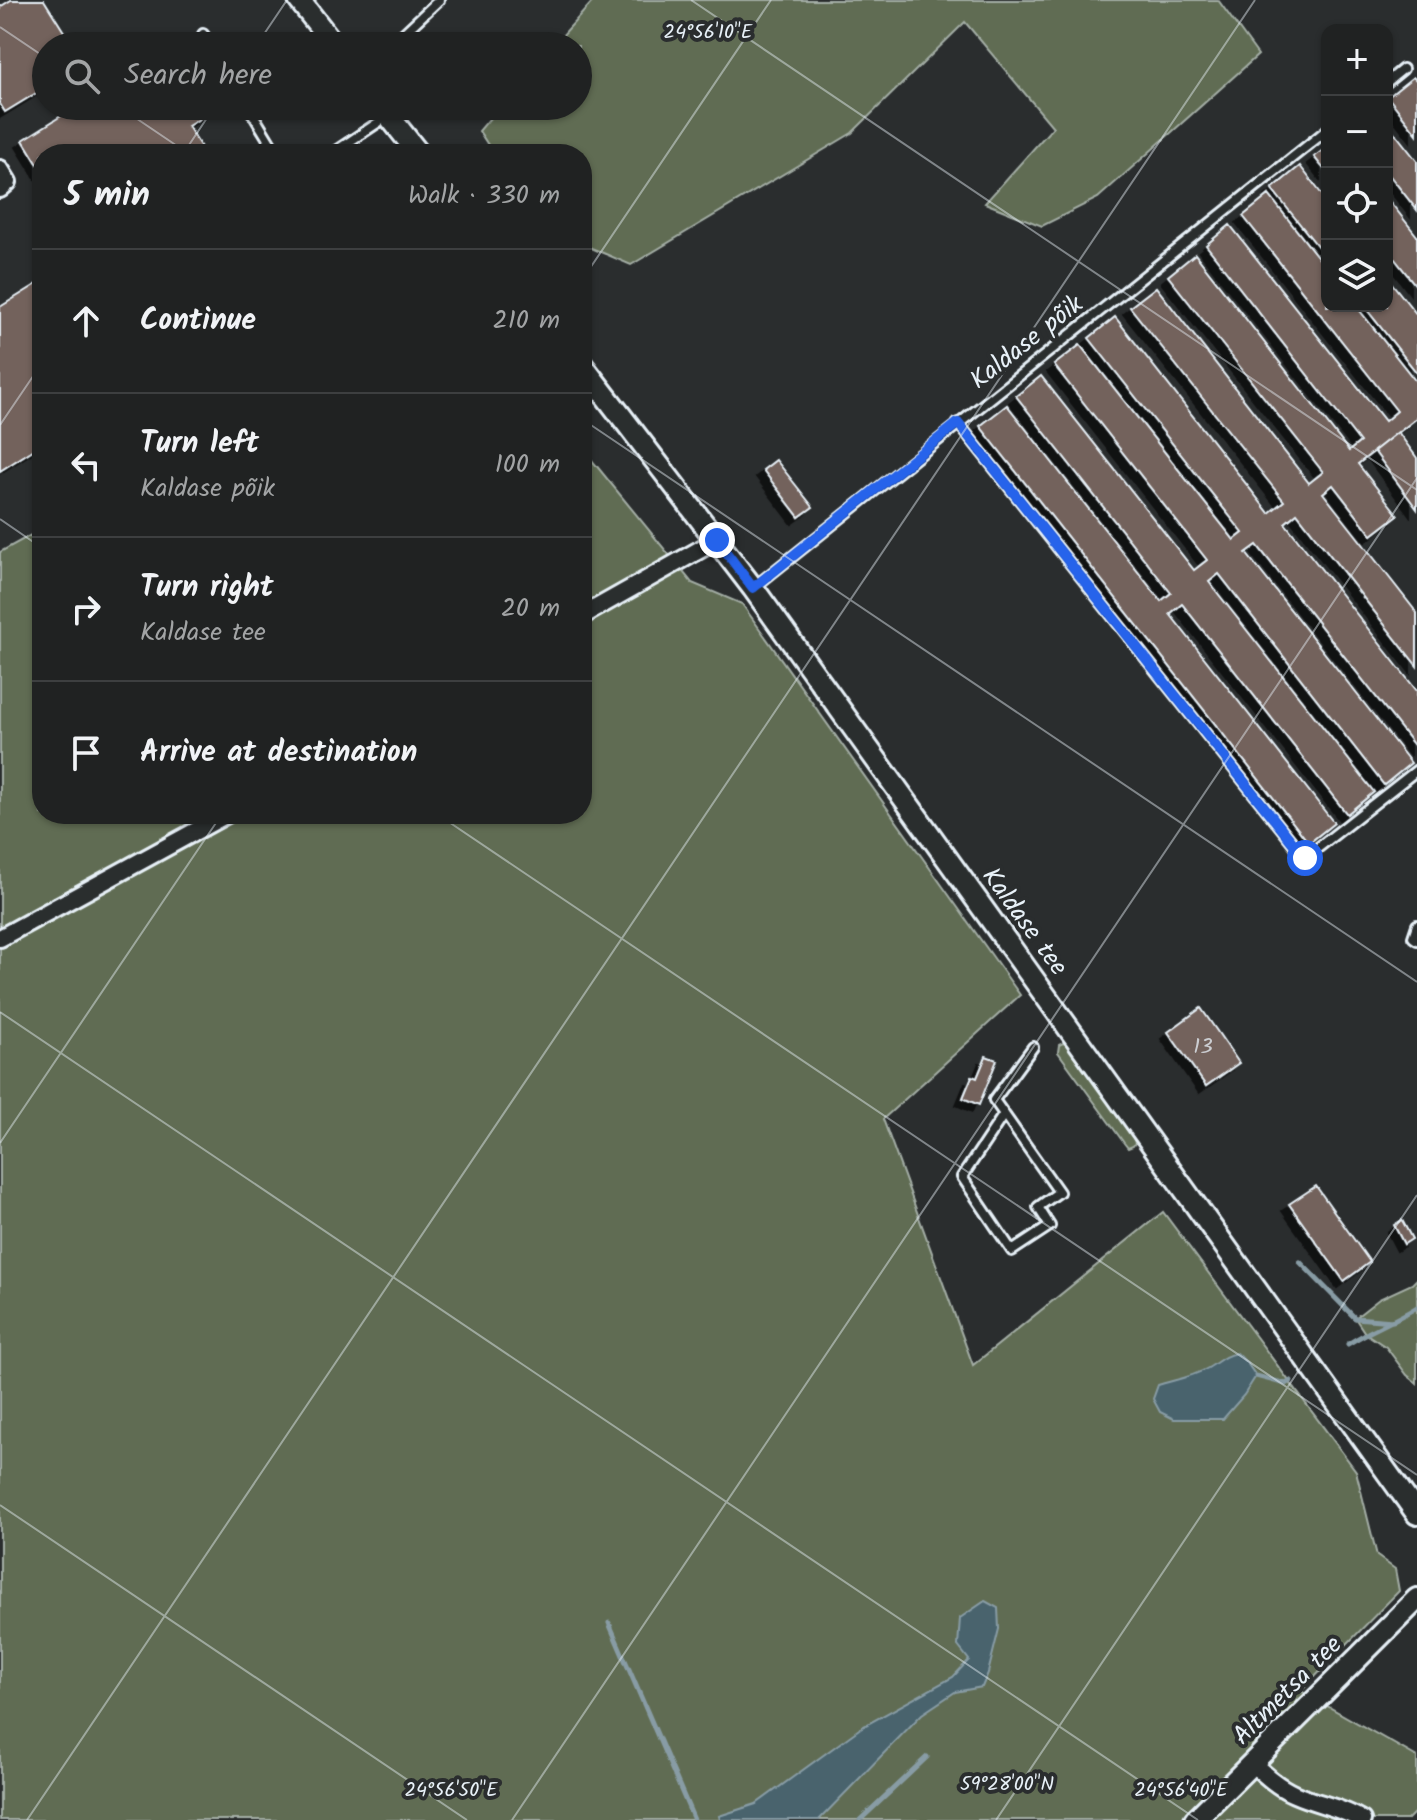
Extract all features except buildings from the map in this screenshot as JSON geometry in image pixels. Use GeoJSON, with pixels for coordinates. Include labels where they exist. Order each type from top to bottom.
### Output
{"type":"FeatureCollection","features":[{"type":"Feature","properties":{"kind":"street"},"geometry":{"type":"LineString","coordinates":[[299,0],[324,32]]}},
{"type":"Feature","properties":{"kind":"street"},"geometry":{"type":"LineString","coordinates":[[392,120],[411,144]]}},
{"type":"Feature","properties":{"kind":"street"},"geometry":{"type":"LineString","coordinates":[[0,169],[8,182],[0,189]]}},
{"type":"Feature","properties":{"kind":"street","name":"Kaldase tee"},"geometry":{"type":"LineString","coordinates":[[592,378],[753,588],[1417,1514]]}},
{"type":"Feature","properties":{"kind":"street"},"geometry":{"type":"LineString","coordinates":[[592,610],[717,540]]}},
{"type":"Feature","properties":{"kind":"street"},"geometry":{"type":"LineString","coordinates":[[0,938],[209,824]]}},
{"type":"Feature","properties":{"kind":"street","name":"Altmetsa tee"},"geometry":{"type":"LineString","coordinates":[[1195,1820],[1417,1599]]}},
{"type":"Feature","properties":{"kind":"street"},"geometry":{"type":"LineString","coordinates":[[1252,1763],[1266,1777],[1294,1794],[1362,1820]]}},
{"type":"Feature","properties":{"kind":"lane"},"geometry":{"type":"LineString","coordinates":[[405,32],[439,0]]}},
{"type":"Feature","properties":{"kind":"lane"},"geometry":{"type":"LineString","coordinates":[[1393,77],[1403,69]]}},
{"type":"Feature","properties":{"kind":"lane"},"geometry":{"type":"LineString","coordinates":[[256,120],[271,144]]}},
{"type":"Feature","properties":{"kind":"lane"},"geometry":{"type":"LineString","coordinates":[[344,144],[374,120]]}},
{"type":"Feature","properties":{"kind":"lane","name":"Kaldase põik"},"geometry":{"type":"LineString","coordinates":[[753,588],[1321,135]]}},
{"type":"Feature","properties":{"kind":"lane"},"geometry":{"type":"LineString","coordinates":[[958,423],[1305,858],[1417,770]]}},
{"type":"Feature","properties":{"kind":"lane"},"geometry":{"type":"LineString","coordinates":[[1417,925],[1413,937],[1417,940]]}},
{"type":"Feature","properties":{"kind":"lane"},"geometry":{"type":"LineString","coordinates":[[1004,1114],[962,1177],[1012,1251],[1050,1226],[1038,1207],[1059,1192],[1004,1114],[994,1100],[1033,1047]]}},
{"type":"Feature","properties":{"kind":"green space"},"geometry":{"type":"Polygon","coordinates":[[[594,0],[1218,0],[1258,55],[1098,198],[1042,226],[985,203],[1053,127],[965,22],[852,133],[631,265],[592,248],[592,144],[487,144],[479,131],[488,120],[592,120],[592,32],[565,32],[594,0]]]}},
{"type":"Feature","properties":{"kind":"green space"},"geometry":{"type":"Polygon","coordinates":[[[592,460],[692,583],[742,604],[1020,995],[883,1119],[973,1365],[1163,1212],[1356,1471],[1377,1556],[1395,1569],[1399,1591],[1301,1691],[1417,1757],[1417,1810],[1407,1820],[0,1820],[0,552],[32,534],[32,824],[592,824],[592,460]]]}},
{"type":"Feature","properties":{"kind":"green space"},"geometry":{"type":"Polygon","coordinates":[[[1063,1043],[1073,1051],[1133,1138],[1133,1146],[1128,1148],[1124,1143],[1058,1052],[1059,1045],[1063,1043]]]}},
{"type":"Feature","properties":{"kind":"green space"},"geometry":{"type":"Polygon","coordinates":[[[1417,1279],[1417,1383],[1386,1347],[1365,1333],[1355,1318],[1379,1299],[1417,1279]]]}},
{"type":"Feature","properties":{"kind":"water"},"geometry":{"type":"Polygon","coordinates":[[[1237,1353],[1256,1376],[1223,1419],[1174,1419],[1160,1412],[1153,1399],[1158,1385],[1196,1374],[1237,1353]]]}},
{"type":"Feature","properties":{"kind":"water"},"geometry":{"type":"Polygon","coordinates":[[[985,1601],[998,1608],[999,1629],[982,1687],[955,1692],[922,1714],[819,1820],[720,1820],[719,1816],[756,1804],[862,1727],[953,1677],[969,1660],[958,1646],[960,1618],[985,1601]]]}},
{"type":"Feature","properties":{"kind":"waterway"},"geometry":{"type":"LineString","coordinates":[[1300,1262],[1355,1318],[1393,1321]]}},
{"type":"Feature","properties":{"kind":"waterway"},"geometry":{"type":"LineString","coordinates":[[1348,1344],[1417,1307]]}},
{"type":"Feature","properties":{"kind":"waterway"},"geometry":{"type":"LineString","coordinates":[[1256,1376],[1286,1384],[1291,1381]]}},
{"type":"Feature","properties":{"kind":"waterway"},"geometry":{"type":"LineString","coordinates":[[609,1623],[694,1820]]}},
{"type":"Feature","properties":{"kind":"waterway"},"geometry":{"type":"LineString","coordinates":[[860,1820],[927,1757]]}},
{"type":"Feature","properties":{"kind":"route"},"geometry":{"type":"LineString","coordinates":[[717,540],[753,588],[958,423],[1305,858]]}}]}
